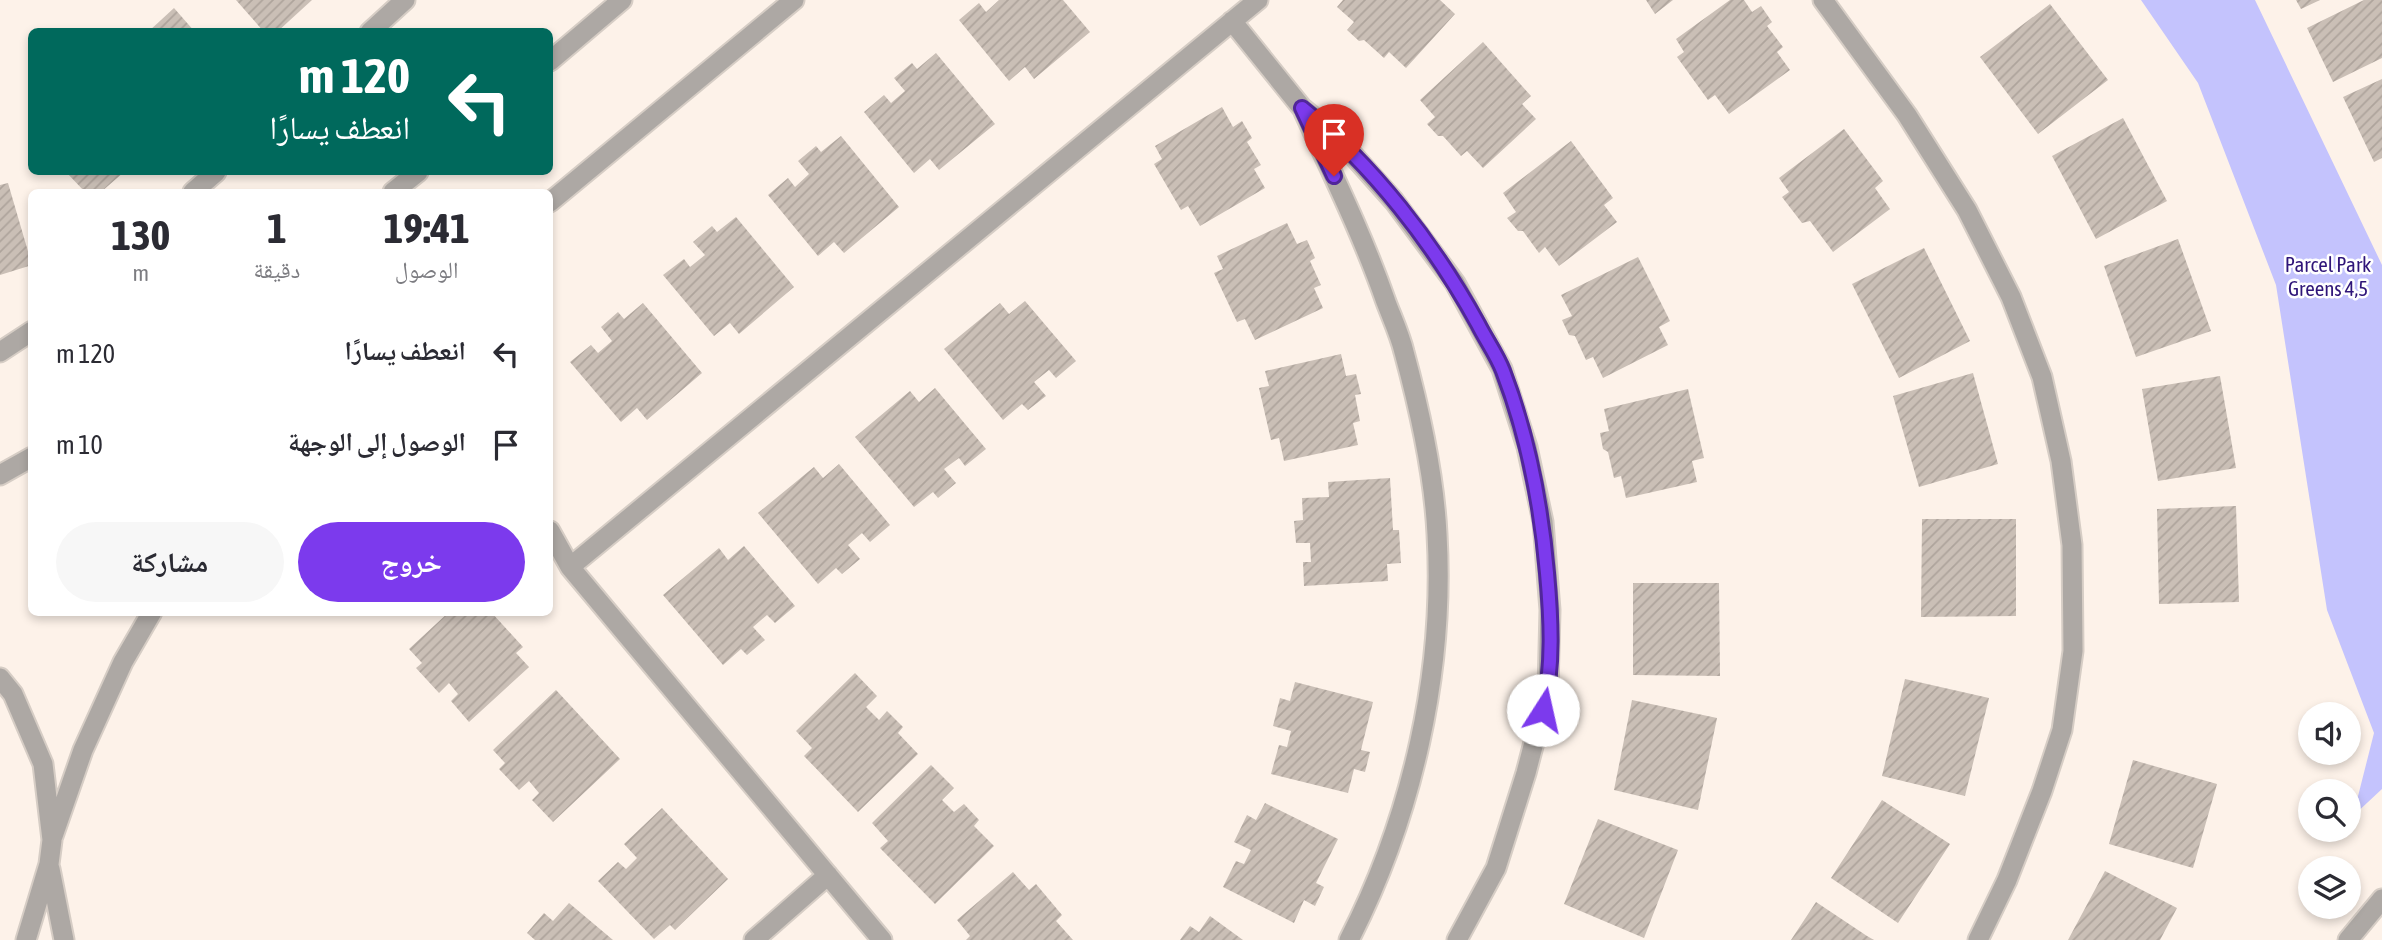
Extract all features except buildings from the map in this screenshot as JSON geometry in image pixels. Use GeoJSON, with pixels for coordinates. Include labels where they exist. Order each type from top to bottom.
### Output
{"type":"FeatureCollection","features":[{"type":"Feature","properties":{"kind":"street"},"geometry":{"type":"LineString","coordinates":[[374,28],[405,0]]}},
{"type":"Feature","properties":{"kind":"street"},"geometry":{"type":"LineString","coordinates":[[553,58],[622,0]]}},
{"type":"Feature","properties":{"kind":"street"},"geometry":{"type":"LineString","coordinates":[[553,200],[794,0]]}},
{"type":"Feature","properties":{"kind":"street"},"geometry":{"type":"LineString","coordinates":[[570,567],[1258,0]]}},
{"type":"Feature","properties":{"kind":"street"},"geometry":{"type":"LineString","coordinates":[[1823,0],[1907,115],[1967,210],[2011,297],[2042,377],[2061,461],[2072,545],[2073,638],[2062,730],[2042,792],[2007,880],[1978,940]]}},
{"type":"Feature","properties":{"kind":"street"},"geometry":{"type":"LineString","coordinates":[[1232,21],[1302,108],[1335,135],[1385,191],[1455,283],[1502,369],[1527,447],[1543,522],[1550,610],[1548,689],[1526,773],[1496,868],[1457,940]]}},
{"type":"Feature","properties":{"kind":"street"},"geometry":{"type":"LineString","coordinates":[[1302,108],[1366,244],[1404,350],[1430,463],[1437,534],[1438,614],[1428,696],[1409,788],[1385,860],[1349,940]]}},
{"type":"Feature","properties":{"kind":"street"},"geometry":{"type":"LineString","coordinates":[[196,189],[212,175]]}},
{"type":"Feature","properties":{"kind":"street"},"geometry":{"type":"LineString","coordinates":[[397,189],[414,175]]}},
{"type":"Feature","properties":{"kind":"street"},"geometry":{"type":"LineString","coordinates":[[0,352],[28,334]]}},
{"type":"Feature","properties":{"kind":"street"},"geometry":{"type":"LineString","coordinates":[[0,475],[28,459]]}},
{"type":"Feature","properties":{"kind":"street"},"geometry":{"type":"LineString","coordinates":[[553,536],[570,567],[882,940]]}},
{"type":"Feature","properties":{"kind":"street"},"geometry":{"type":"LineString","coordinates":[[26,940],[49,864],[52,840],[83,750],[123,662],[150,616]]}},
{"type":"Feature","properties":{"kind":"street"},"geometry":{"type":"LineString","coordinates":[[0,678],[13,694],[43,764],[52,840]]}},
{"type":"Feature","properties":{"kind":"street"},"geometry":{"type":"LineString","coordinates":[[49,864],[64,940]]}},
{"type":"Feature","properties":{"kind":"street"},"geometry":{"type":"LineString","coordinates":[[754,940],[828,875]]}},
{"type":"Feature","properties":{"kind":"street"},"geometry":{"type":"LineString","coordinates":[[2348,940],[2382,899]]}},
{"type":"Feature","properties":{"kind":"green space","name":"Parcel Park Greens 4,5"},"geometry":{"type":"Polygon","coordinates":[[[2141,0],[2255,0],[2382,265],[2382,789],[2361,809],[2361,784],[2374,733],[2327,610],[2276,285],[2198,83],[2141,0]]]}},
{"type":"Feature","properties":{"kind":"route"},"geometry":{"type":"LineString","coordinates":[[1334,176],[1302,108],[1335,135],[1394,201],[1455,283],[1502,369],[1527,447],[1543,522],[1550,610],[1548,689],[1543,710]]}}]}
